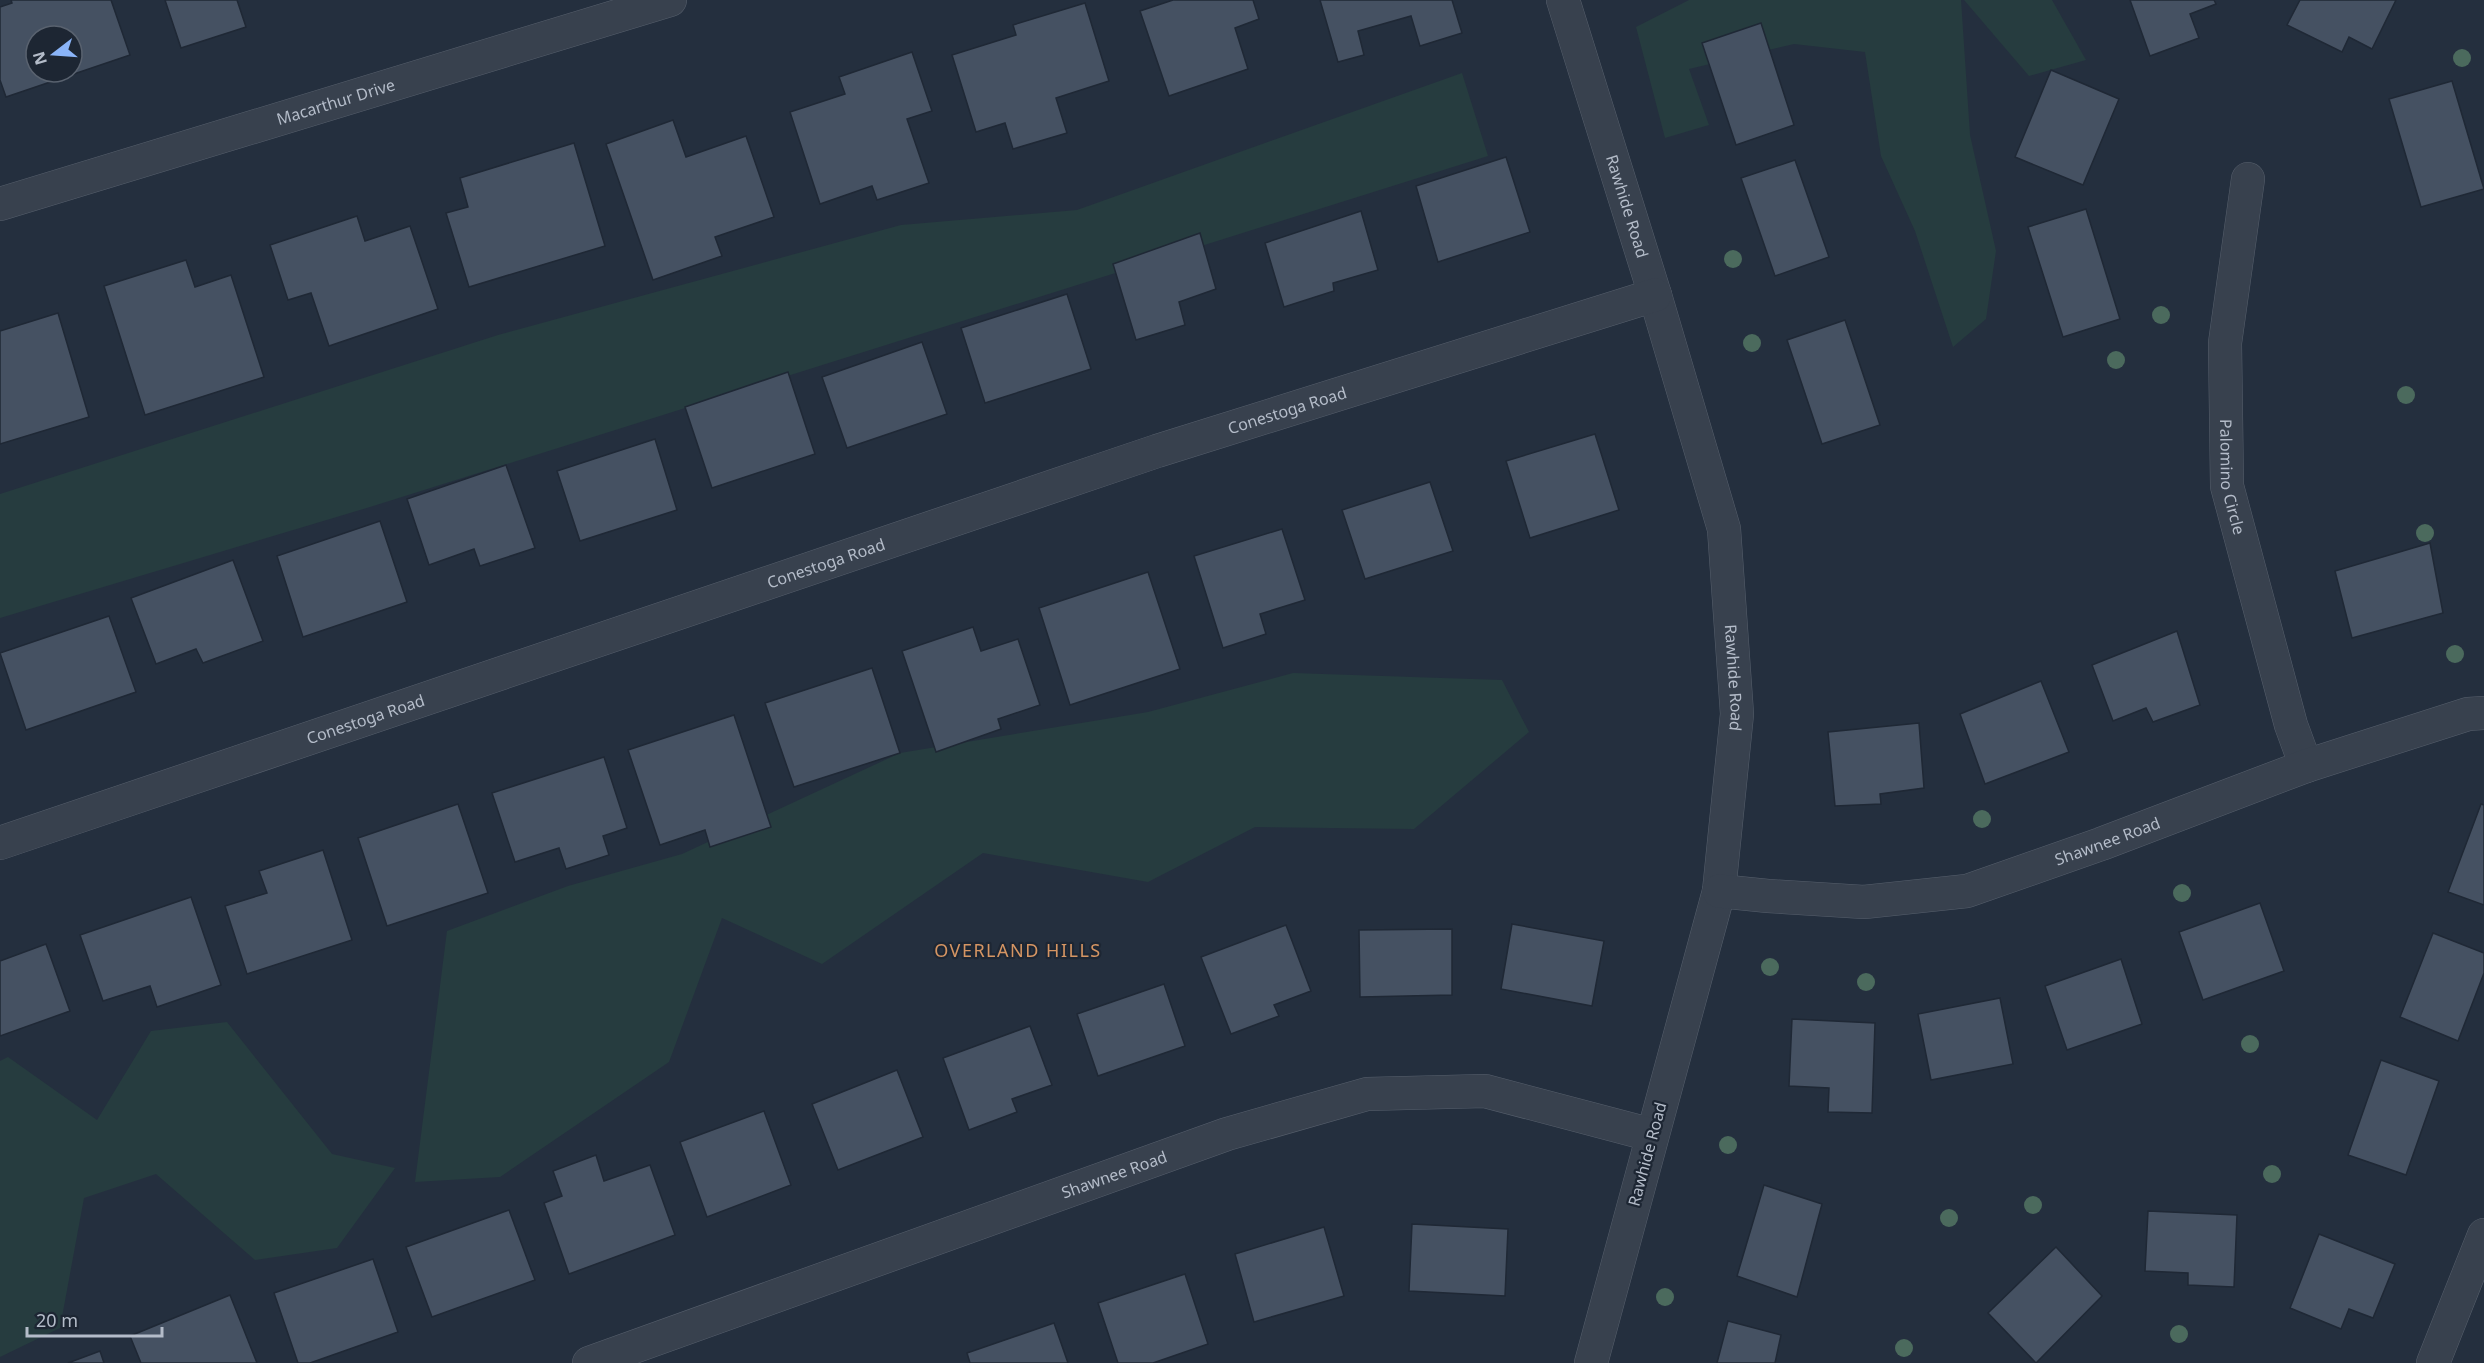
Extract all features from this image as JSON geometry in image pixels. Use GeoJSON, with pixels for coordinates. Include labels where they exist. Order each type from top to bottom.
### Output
{"type":"FeatureCollection","features":[{"type":"Feature","properties":{"kind":"street","name":"Macarthur Drive"},"geometry":{"type":"LineString","coordinates":[[0,204],[670,0]]}},
{"type":"Feature","properties":{"kind":"street","name":"Rawhide Road"},"geometry":{"type":"LineString","coordinates":[[1563,0],[1655,295],[1724,529],[1737,714],[1719,891],[1591,1363]]}},
{"type":"Feature","properties":{"kind":"street","name":"Palomino Circle"},"geometry":{"type":"LineString","coordinates":[[2248,178],[2225,343],[2227,486],[2291,725],[2306,766]]}},
{"type":"Feature","properties":{"kind":"street","name":"Conestoga Road"},"geometry":{"type":"LineString","coordinates":[[0,843],[1157,451],[1655,295]]}},
{"type":"Feature","properties":{"kind":"street","name":"Shawnee Road"},"geometry":{"type":"LineString","coordinates":[[1719,891],[1864,902],[1967,891],[2306,766],[2468,714],[2484,713]]}},
{"type":"Feature","properties":{"kind":"street","name":"Shawnee Road"},"geometry":{"type":"LineString","coordinates":[[590,1363],[1227,1134],[1367,1094],[1485,1091],[1652,1135]]}},
{"type":"Feature","properties":{"kind":"street"},"geometry":{"type":"LineString","coordinates":[[2433,1363],[2484,1235]]}},
{"type":"Feature","properties":{"kind":"green space"},"geometry":{"type":"Polygon","coordinates":[[[1689,0],[1961,0],[1970,135],[1996,251],[1986,319],[1953,347],[1915,231],[1881,156],[1865,52],[1794,44],[1689,69],[1709,125],[1665,138],[1636,27],[1689,0]]]}},
{"type":"Feature","properties":{"kind":"green space"},"geometry":{"type":"Polygon","coordinates":[[[1964,0],[2052,0],[2086,60],[2029,76],[1964,0]]]}},
{"type":"Feature","properties":{"kind":"green space"},"geometry":{"type":"Polygon","coordinates":[[[1462,73],[1488,156],[370,507],[0,618],[0,494],[498,335],[901,225],[1077,210],[1462,73]]]}},
{"type":"Feature","properties":{"kind":"green space"},"geometry":{"type":"Polygon","coordinates":[[[1293,673],[1502,680],[1529,732],[1414,829],[1255,827],[1148,882],[983,853],[822,964],[722,918],[669,1062],[500,1177],[415,1182],[447,931],[568,886],[682,854],[900,753],[1148,712],[1293,673]]]}},
{"type":"Feature","properties":{"kind":"green space"},"geometry":{"type":"Polygon","coordinates":[[[227,1022],[332,1154],[395,1168],[337,1248],[255,1260],[156,1174],[84,1198],[60,1328],[0,1357],[0,1061],[8,1057],[97,1120],[151,1031],[227,1022]]]}},
{"type":"Feature","properties":{"kind":"building"},"geometry":{"type":"Polygon","coordinates":[[[11,0],[111,0],[130,55],[84,71],[84,24],[24,24],[24,84],[44,84],[6,97],[0,80],[0,7],[12,3],[11,0]]]}},
{"type":"Feature","properties":{"kind":"building"},"geometry":{"type":"Polygon","coordinates":[[[165,0],[237,0],[246,27],[181,48],[165,0]]]}},
{"type":"Feature","properties":{"kind":"building"},"geometry":{"type":"Polygon","coordinates":[[[1173,0],[1253,0],[1259,19],[1235,28],[1248,69],[1169,96],[1140,11],[1173,0]]]}},
{"type":"Feature","properties":{"kind":"building"},"geometry":{"type":"Polygon","coordinates":[[[1320,0],[1452,0],[1462,33],[1420,46],[1411,16],[1358,31],[1364,55],[1338,62],[1320,0]]]}},
{"type":"Feature","properties":{"kind":"building"},"geometry":{"type":"Polygon","coordinates":[[[2130,0],[2214,0],[2216,4],[2190,14],[2199,38],[2150,56],[2130,0]]]}},
{"type":"Feature","properties":{"kind":"building"},"geometry":{"type":"Polygon","coordinates":[[[2300,0],[2396,0],[2372,49],[2349,37],[2342,52],[2287,25],[2300,0]]]}},
{"type":"Feature","properties":{"kind":"building"},"geometry":{"type":"Polygon","coordinates":[[[1085,3],[1109,81],[1056,98],[1067,133],[1013,149],[1005,123],[976,132],[952,55],[1016,35],[1013,25],[1085,3]]]}},
{"type":"Feature","properties":{"kind":"building"},"geometry":{"type":"Polygon","coordinates":[[[1761,23],[1794,125],[1736,145],[1702,43],[1761,23]]]}},
{"type":"Feature","properties":{"kind":"building"},"geometry":{"type":"Polygon","coordinates":[[[912,52],[932,111],[907,119],[929,183],[877,200],[872,186],[820,204],[790,112],[845,94],[839,77],[912,52]]]}},
{"type":"Feature","properties":{"kind":"building"},"geometry":{"type":"Polygon","coordinates":[[[2051,70],[2119,99],[2083,185],[2015,157],[2051,70]]]}},
{"type":"Feature","properties":{"kind":"building"},"geometry":{"type":"Polygon","coordinates":[[[2452,81],[2484,189],[2421,207],[2389,99],[2452,81]]]}},
{"type":"Feature","properties":{"kind":"building"},"geometry":{"type":"Polygon","coordinates":[[[673,120],[686,157],[746,136],[774,217],[715,237],[722,256],[653,280],[606,144],[673,120]]]}},
{"type":"Feature","properties":{"kind":"building"},"geometry":{"type":"Polygon","coordinates":[[[574,143],[605,246],[469,287],[446,213],[468,207],[460,178],[574,143]]]}},
{"type":"Feature","properties":{"kind":"building"},"geometry":{"type":"Polygon","coordinates":[[[1506,157],[1530,232],[1438,262],[1416,186],[1506,157]]]}},
{"type":"Feature","properties":{"kind":"building"},"geometry":{"type":"Polygon","coordinates":[[[1795,160],[1829,257],[1775,276],[1741,178],[1795,160]]]}},
{"type":"Feature","properties":{"kind":"building"},"geometry":{"type":"Polygon","coordinates":[[[2086,209],[2120,319],[2063,337],[2028,227],[2086,209]]]}},
{"type":"Feature","properties":{"kind":"building"},"geometry":{"type":"Polygon","coordinates":[[[1361,211],[1378,270],[1333,283],[1334,291],[1284,307],[1265,243],[1361,211]]]}},
{"type":"Feature","properties":{"kind":"building"},"geometry":{"type":"Polygon","coordinates":[[[357,216],[365,241],[410,226],[438,309],[329,346],[311,293],[288,300],[270,245],[357,216]]]}},
{"type":"Feature","properties":{"kind":"building"},"geometry":{"type":"Polygon","coordinates":[[[1200,233],[1216,289],[1179,302],[1185,325],[1136,340],[1113,264],[1200,233]]]}},
{"type":"Feature","properties":{"kind":"building"},"geometry":{"type":"Polygon","coordinates":[[[186,260],[195,287],[231,275],[264,377],[145,415],[104,286],[186,260]]]}},
{"type":"Feature","properties":{"kind":"building"},"geometry":{"type":"Polygon","coordinates":[[[1067,294],[1091,369],[985,403],[961,328],[1067,294]]]}},
{"type":"Feature","properties":{"kind":"building"},"geometry":{"type":"Polygon","coordinates":[[[58,313],[89,417],[0,444],[0,331],[58,313]]]}},
{"type":"Feature","properties":{"kind":"building"},"geometry":{"type":"Polygon","coordinates":[[[1845,320],[1880,425],[1822,444],[1787,340],[1845,320]]]}},
{"type":"Feature","properties":{"kind":"building"},"geometry":{"type":"Polygon","coordinates":[[[922,342],[947,414],[847,448],[822,377],[922,342]]]}},
{"type":"Feature","properties":{"kind":"building"},"geometry":{"type":"Polygon","coordinates":[[[788,372],[815,454],[712,488],[685,407],[788,372]]]}},
{"type":"Feature","properties":{"kind":"building"},"geometry":{"type":"Polygon","coordinates":[[[1595,434],[1619,510],[1530,538],[1506,461],[1595,434]]]}},
{"type":"Feature","properties":{"kind":"building"},"geometry":{"type":"Polygon","coordinates":[[[655,439],[677,510],[580,541],[557,471],[655,439]]]}},
{"type":"Feature","properties":{"kind":"building"},"geometry":{"type":"Polygon","coordinates":[[[506,465],[535,548],[480,566],[474,549],[429,565],[407,499],[506,465]]]}},
{"type":"Feature","properties":{"kind":"building"},"geometry":{"type":"Polygon","coordinates":[[[1430,482],[1453,551],[1365,579],[1342,510],[1430,482]]]}},
{"type":"Feature","properties":{"kind":"building"},"geometry":{"type":"Polygon","coordinates":[[[380,521],[407,602],[303,637],[277,556],[380,521]]]}},
{"type":"Feature","properties":{"kind":"building"},"geometry":{"type":"Polygon","coordinates":[[[1282,529],[1305,600],[1260,614],[1266,634],[1223,648],[1194,556],[1282,529]]]}},
{"type":"Feature","properties":{"kind":"building"},"geometry":{"type":"Polygon","coordinates":[[[2430,543],[2443,613],[2352,638],[2335,571],[2430,543]]]}},
{"type":"Feature","properties":{"kind":"building"},"geometry":{"type":"Polygon","coordinates":[[[233,560],[263,641],[203,663],[196,649],[156,664],[131,598],[233,560]]]}},
{"type":"Feature","properties":{"kind":"building"},"geometry":{"type":"Polygon","coordinates":[[[1148,572],[1180,669],[1070,705],[1039,608],[1148,572]]]}},
{"type":"Feature","properties":{"kind":"building"},"geometry":{"type":"Polygon","coordinates":[[[109,616],[136,692],[26,730],[0,653],[109,616]]]}},
{"type":"Feature","properties":{"kind":"building"},"geometry":{"type":"Polygon","coordinates":[[[973,627],[981,651],[1018,639],[1040,705],[998,719],[1001,729],[936,752],[902,651],[973,627]]]}},
{"type":"Feature","properties":{"kind":"building"},"geometry":{"type":"Polygon","coordinates":[[[2177,631],[2200,705],[2153,722],[2146,708],[2113,721],[2092,665],[2177,631]]]}},
{"type":"Feature","properties":{"kind":"building"},"geometry":{"type":"Polygon","coordinates":[[[872,668],[900,753],[794,787],[765,703],[872,668]]]}},
{"type":"Feature","properties":{"kind":"building"},"geometry":{"type":"Polygon","coordinates":[[[2041,681],[2069,752],[1985,784],[1960,714],[2041,681]]]}},
{"type":"Feature","properties":{"kind":"building"},"geometry":{"type":"Polygon","coordinates":[[[734,715],[771,827],[710,847],[705,830],[660,845],[628,750],[734,715]]]}},
{"type":"Feature","properties":{"kind":"building"},"geometry":{"type":"Polygon","coordinates":[[[1919,723],[1924,788],[1880,794],[1881,804],[1835,806],[1828,732],[1919,723]]]}},
{"type":"Feature","properties":{"kind":"building"},"geometry":{"type":"Polygon","coordinates":[[[604,757],[627,828],[603,836],[609,855],[566,869],[559,848],[515,862],[492,793],[604,757]]]}},
{"type":"Feature","properties":{"kind":"building"},"geometry":{"type":"Polygon","coordinates":[[[458,804],[488,893],[387,926],[358,838],[458,804]]]}},
{"type":"Feature","properties":{"kind":"building"},"geometry":{"type":"Polygon","coordinates":[[[2481,804],[2484,805],[2484,905],[2448,892],[2481,804]]]}},
{"type":"Feature","properties":{"kind":"building"},"geometry":{"type":"Polygon","coordinates":[[[323,850],[352,940],[247,974],[225,906],[267,893],[259,871],[323,850]]]}},
{"type":"Feature","properties":{"kind":"building"},"geometry":{"type":"Polygon","coordinates":[[[191,897],[221,985],[157,1007],[150,986],[103,1001],[80,935],[191,897]]]}},
{"type":"Feature","properties":{"kind":"building"},"geometry":{"type":"Polygon","coordinates":[[[2260,903],[2284,971],[2203,1000],[2179,932],[2260,903]]]}},
{"type":"Feature","properties":{"kind":"building"},"geometry":{"type":"Polygon","coordinates":[[[1512,924],[1604,941],[1592,1006],[1501,989],[1512,924]]]}},
{"type":"Feature","properties":{"kind":"building"},"geometry":{"type":"Polygon","coordinates":[[[1286,925],[1311,991],[1274,1005],[1279,1016],[1231,1034],[1201,957],[1286,925]]]}},
{"type":"Feature","properties":{"kind":"building"},"geometry":{"type":"Polygon","coordinates":[[[1452,929],[1452,995],[1360,997],[1359,930],[1452,929]]]}},
{"type":"Feature","properties":{"kind":"building"},"geometry":{"type":"Polygon","coordinates":[[[2433,933],[2484,953],[2484,973],[2458,1041],[2400,1017],[2433,933]]]}},
{"type":"Feature","properties":{"kind":"building"},"geometry":{"type":"Polygon","coordinates":[[[46,944],[70,1011],[0,1036],[0,961],[46,944]]]}},
{"type":"Feature","properties":{"kind":"building"},"geometry":{"type":"Polygon","coordinates":[[[2121,959],[2142,1024],[2067,1050],[2045,986],[2121,959]]]}},
{"type":"Feature","properties":{"kind":"building"},"geometry":{"type":"Polygon","coordinates":[[[1164,984],[1185,1046],[1098,1076],[1077,1014],[1164,984]]]}},
{"type":"Feature","properties":{"kind":"building"},"geometry":{"type":"Polygon","coordinates":[[[2000,998],[2013,1064],[1931,1080],[1918,1014],[2000,998]]]}},
{"type":"Feature","properties":{"kind":"building"},"geometry":{"type":"Polygon","coordinates":[[[1792,1019],[1875,1023],[1872,1113],[1828,1112],[1829,1088],[1789,1086],[1792,1019]]]}},
{"type":"Feature","properties":{"kind":"building"},"geometry":{"type":"Polygon","coordinates":[[[1030,1026],[1052,1085],[1012,1099],[1017,1112],[969,1130],[943,1058],[1030,1026]]]}},
{"type":"Feature","properties":{"kind":"building"},"geometry":{"type":"Polygon","coordinates":[[[2381,1060],[2439,1081],[2406,1175],[2348,1155],[2381,1060]]]}},
{"type":"Feature","properties":{"kind":"building"},"geometry":{"type":"Polygon","coordinates":[[[897,1070],[923,1137],[838,1170],[812,1104],[897,1070]]]}},
{"type":"Feature","properties":{"kind":"building"},"geometry":{"type":"Polygon","coordinates":[[[764,1111],[791,1185],[707,1217],[680,1142],[764,1111]]]}},
{"type":"Feature","properties":{"kind":"building"},"geometry":{"type":"Polygon","coordinates":[[[596,1155],[604,1181],[650,1165],[675,1235],[569,1274],[544,1203],[562,1196],[553,1171],[596,1155]]]}},
{"type":"Feature","properties":{"kind":"building"},"geometry":{"type":"Polygon","coordinates":[[[1764,1185],[1822,1204],[1797,1297],[1737,1276],[1764,1185]]]}},
{"type":"Feature","properties":{"kind":"building"},"geometry":{"type":"Polygon","coordinates":[[[509,1210],[535,1280],[432,1317],[406,1247],[509,1210]]]}},
{"type":"Feature","properties":{"kind":"building"},"geometry":{"type":"Polygon","coordinates":[[[2148,1211],[2237,1215],[2234,1287],[2188,1285],[2188,1273],[2145,1271],[2148,1211]]]}},
{"type":"Feature","properties":{"kind":"building"},"geometry":{"type":"Polygon","coordinates":[[[1412,1224],[1508,1229],[1505,1296],[1409,1291],[1412,1224]]]}},
{"type":"Feature","properties":{"kind":"building"},"geometry":{"type":"Polygon","coordinates":[[[1324,1227],[1344,1296],[1254,1322],[1235,1254],[1324,1227]]]}},
{"type":"Feature","properties":{"kind":"building"},"geometry":{"type":"Polygon","coordinates":[[[2319,1234],[2395,1264],[2373,1318],[2349,1309],[2341,1329],[2290,1308],[2319,1234]]]}},
{"type":"Feature","properties":{"kind":"building"},"geometry":{"type":"Polygon","coordinates":[[[2056,1247],[2102,1296],[2036,1363],[1988,1313],[2056,1247]]]}},
{"type":"Feature","properties":{"kind":"building"},"geometry":{"type":"Polygon","coordinates":[[[373,1259],[398,1332],[310,1363],[298,1363],[274,1293],[373,1259]]]}},
{"type":"Feature","properties":{"kind":"building"},"geometry":{"type":"Polygon","coordinates":[[[1185,1274],[1208,1344],[1153,1363],[1118,1363],[1098,1303],[1185,1274]]]}},
{"type":"Feature","properties":{"kind":"building"},"geometry":{"type":"Polygon","coordinates":[[[230,1295],[257,1363],[141,1363],[130,1336],[230,1295]]]}},
{"type":"Feature","properties":{"kind":"building"},"geometry":{"type":"Polygon","coordinates":[[[1728,1321],[1781,1335],[1775,1363],[1717,1363],[1728,1321]]]}},
{"type":"Feature","properties":{"kind":"building"},"geometry":{"type":"Polygon","coordinates":[[[1054,1323],[1068,1363],[970,1363],[967,1353],[1054,1323]]]}},
{"type":"Feature","properties":{"kind":"building"},"geometry":{"type":"Polygon","coordinates":[[[100,1351],[104,1363],[68,1363],[100,1351]]]}},
{"type":"Feature","properties":{"kind":"district","name":"OVERLAND HILLS"},"geometry":{"type":"Point","coordinates":[1018,950]}}]}
